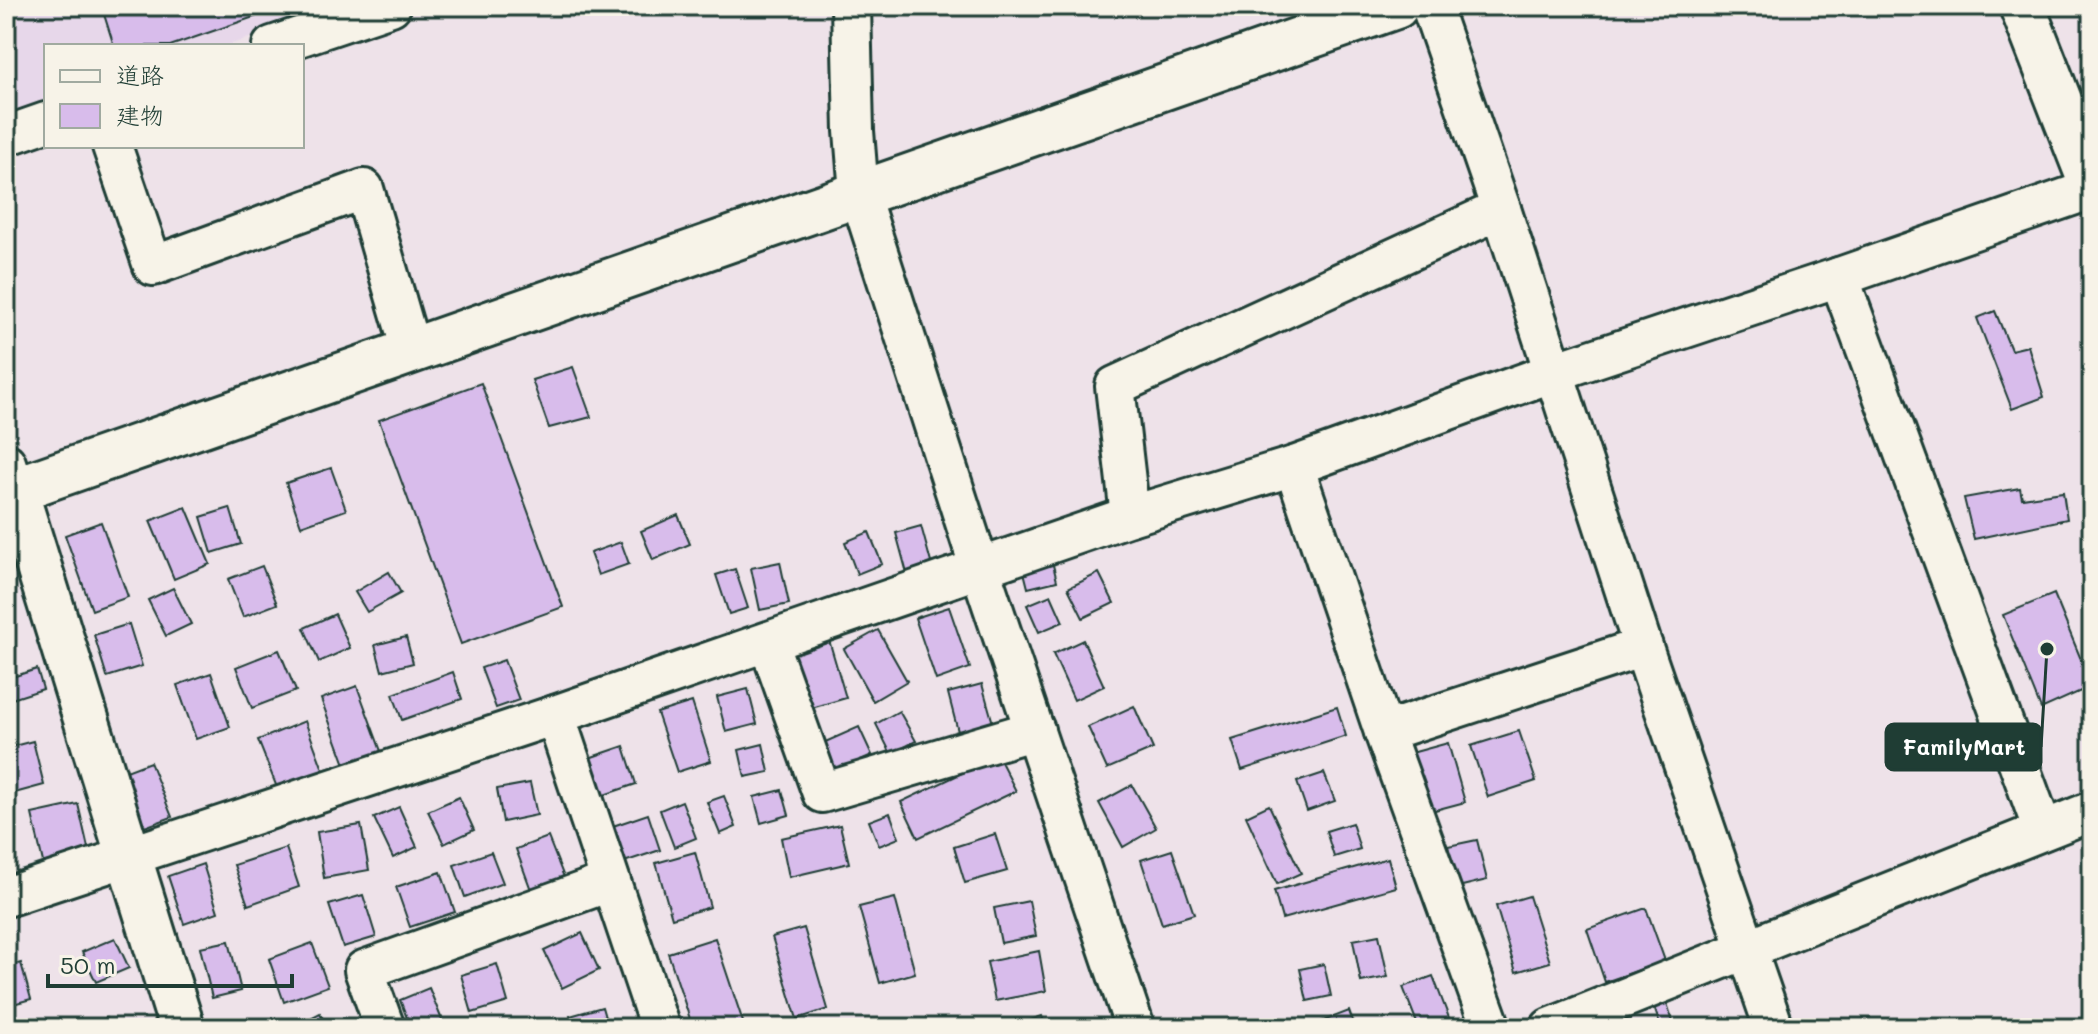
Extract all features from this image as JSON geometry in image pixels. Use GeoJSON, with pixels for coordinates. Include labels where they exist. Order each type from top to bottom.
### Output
{"type":"FeatureCollection","features":[{"type":"Feature","properties":{"kind":"street"},"geometry":{"type":"LineString","coordinates":[[278,44],[391,6]]}},
{"type":"Feature","properties":{"kind":"street"},"geometry":{"type":"LineString","coordinates":[[851,6],[859,193],[980,569],[1135,1028]]}},
{"type":"Feature","properties":{"kind":"street"},"geometry":{"type":"LineString","coordinates":[[182,1028],[9,482],[411,350],[1396,6]]}},
{"type":"Feature","properties":{"kind":"street"},"geometry":{"type":"LineString","coordinates":[[1431,6],[1501,209],[1643,647],[1774,1028]]}},
{"type":"Feature","properties":{"kind":"street"},"geometry":{"type":"LineString","coordinates":[[6,897],[555,715],[1130,516],[1294,466],[1554,372],[1839,277],[2092,187],[2022,6]]}},
{"type":"Feature","properties":{"kind":"street"},"geometry":{"type":"LineString","coordinates":[[6,136],[44,123]]}},
{"type":"Feature","properties":{"kind":"street"},"geometry":{"type":"LineString","coordinates":[[113,148],[153,266],[364,189],[411,350]]}},
{"type":"Feature","properties":{"kind":"street"},"geometry":{"type":"LineString","coordinates":[[1130,516],[1115,386],[1501,209]]}},
{"type":"Feature","properties":{"kind":"street"},"geometry":{"type":"LineString","coordinates":[[1839,277],[2043,830]]}},
{"type":"Feature","properties":{"kind":"street"},"geometry":{"type":"LineString","coordinates":[[1294,466],[1384,732],[1491,1028]]}},
{"type":"Feature","properties":{"kind":"street"},"geometry":{"type":"LineString","coordinates":[[768,642],[822,793],[1035,730]]}},
{"type":"Feature","properties":{"kind":"street"},"geometry":{"type":"LineString","coordinates":[[1384,732],[1643,647]]}},
{"type":"Feature","properties":{"kind":"street"},"geometry":{"type":"LineString","coordinates":[[555,715],[660,1028]]}},
{"type":"Feature","properties":{"kind":"street"},"geometry":{"type":"LineString","coordinates":[[1550,1028],[2092,811]]}},
{"type":"Feature","properties":{"kind":"street"},"geometry":{"type":"LineString","coordinates":[[385,1028],[364,970],[609,882]]}},
{"type":"Feature","properties":{"kind":"shaded area"},"geometry":{"type":"Polygon","coordinates":[[[6,6],[340,6],[232,44],[44,44],[44,110],[6,123],[6,6]]]}},
{"type":"Feature","properties":{"kind":"building"},"geometry":{"type":"Polygon","coordinates":[[[276,6],[277,9],[176,44],[113,44],[102,8],[276,6]]]}},
{"type":"Feature","properties":{"kind":"building"},"geometry":{"type":"Polygon","coordinates":[[[1995,311],[2011,350],[2028,346],[2044,397],[2012,409],[1977,318],[1995,311]]]}},
{"type":"Feature","properties":{"kind":"building"},"geometry":{"type":"Polygon","coordinates":[[[573,367],[591,417],[549,428],[532,380],[573,367]]]}},
{"type":"Feature","properties":{"kind":"building"},"geometry":{"type":"Polygon","coordinates":[[[481,383],[563,607],[461,644],[379,420],[481,383]]]}},
{"type":"Feature","properties":{"kind":"building"},"geometry":{"type":"Polygon","coordinates":[[[331,468],[346,510],[301,526],[286,483],[331,468]]]}},
{"type":"Feature","properties":{"kind":"building"},"geometry":{"type":"Polygon","coordinates":[[[2020,488],[2022,498],[2063,492],[2067,519],[1974,539],[1964,498],[2020,488]]]}},
{"type":"Feature","properties":{"kind":"building"},"geometry":{"type":"Polygon","coordinates":[[[186,507],[210,564],[174,579],[150,521],[186,507]]]}},
{"type":"Feature","properties":{"kind":"building"},"geometry":{"type":"Polygon","coordinates":[[[230,508],[241,544],[212,553],[201,517],[230,508]]]}},
{"type":"Feature","properties":{"kind":"building"},"geometry":{"type":"Polygon","coordinates":[[[678,515],[690,544],[653,560],[641,531],[678,515]]]}},
{"type":"Feature","properties":{"kind":"building"},"geometry":{"type":"Polygon","coordinates":[[[101,522],[128,597],[92,610],[65,535],[101,522]]]}},
{"type":"Feature","properties":{"kind":"building"},"geometry":{"type":"Polygon","coordinates":[[[921,526],[933,570],[908,577],[896,533],[921,526]]]}},
{"type":"Feature","properties":{"kind":"building"},"geometry":{"type":"Polygon","coordinates":[[[869,532],[882,564],[857,574],[845,542],[869,532]]]}},
{"type":"Feature","properties":{"kind":"building"},"geometry":{"type":"Polygon","coordinates":[[[621,542],[629,564],[598,575],[590,553],[621,542]]]}},
{"type":"Feature","properties":{"kind":"building"},"geometry":{"type":"Polygon","coordinates":[[[1052,561],[1057,581],[1028,588],[1023,568],[1052,561]]]}},
{"type":"Feature","properties":{"kind":"building"},"geometry":{"type":"Polygon","coordinates":[[[780,562],[789,604],[760,610],[751,568],[780,562]]]}},
{"type":"Feature","properties":{"kind":"building"},"geometry":{"type":"Polygon","coordinates":[[[262,566],[277,604],[243,617],[228,579],[262,566]]]}},
{"type":"Feature","properties":{"kind":"building"},"geometry":{"type":"Polygon","coordinates":[[[735,569],[748,608],[729,614],[716,575],[735,569]]]}},
{"type":"Feature","properties":{"kind":"building"},"geometry":{"type":"Polygon","coordinates":[[[389,572],[401,593],[367,612],[355,592],[389,572]]]}},
{"type":"Feature","properties":{"kind":"building"},"geometry":{"type":"Polygon","coordinates":[[[1099,573],[1114,603],[1083,618],[1068,588],[1099,573]]]}},
{"type":"Feature","properties":{"kind":"building"},"geometry":{"type":"Polygon","coordinates":[[[173,588],[191,624],[166,636],[148,600],[173,588]]]}},
{"type":"Feature","properties":{"kind":"building"},"geometry":{"type":"Polygon","coordinates":[[[2054,594],[2092,686],[2041,709],[2003,615],[2054,594]]]}},
{"type":"Feature","properties":{"kind":"building"},"geometry":{"type":"Polygon","coordinates":[[[1051,595],[1063,622],[1039,632],[1027,605],[1051,595]]]}},
{"type":"Feature","properties":{"kind":"building"},"geometry":{"type":"Polygon","coordinates":[[[949,607],[970,668],[936,680],[915,618],[949,607]]]}},
{"type":"Feature","properties":{"kind":"building"},"geometry":{"type":"Polygon","coordinates":[[[335,614],[350,648],[319,662],[304,628],[335,614]]]}},
{"type":"Feature","properties":{"kind":"building"},"geometry":{"type":"Polygon","coordinates":[[[129,624],[142,666],[107,677],[94,635],[129,624]]]}},
{"type":"Feature","properties":{"kind":"building"},"geometry":{"type":"Polygon","coordinates":[[[878,630],[907,681],[873,701],[844,649],[878,630]]]}},
{"type":"Feature","properties":{"kind":"building"},"geometry":{"type":"Polygon","coordinates":[[[406,637],[413,663],[382,671],[375,645],[406,637]]]}},
{"type":"Feature","properties":{"kind":"building"},"geometry":{"type":"Polygon","coordinates":[[[829,640],[846,698],[808,709],[791,651],[829,640]]]}},
{"type":"Feature","properties":{"kind":"building"},"geometry":{"type":"Polygon","coordinates":[[[1083,640],[1104,686],[1074,700],[1053,654],[1083,640]]]}},
{"type":"Feature","properties":{"kind":"building"},"geometry":{"type":"Polygon","coordinates":[[[279,650],[296,691],[252,708],[236,667],[279,650]]]}},
{"type":"Feature","properties":{"kind":"building"},"geometry":{"type":"Polygon","coordinates":[[[504,660],[519,700],[496,708],[481,668],[504,660]]]}},
{"type":"Feature","properties":{"kind":"building"},"geometry":{"type":"Polygon","coordinates":[[[37,669],[43,689],[12,699],[6,679],[37,669]]]}},
{"type":"Feature","properties":{"kind":"building"},"geometry":{"type":"Polygon","coordinates":[[[453,672],[462,699],[402,720],[393,694],[453,672]]]}},
{"type":"Feature","properties":{"kind":"building"},"geometry":{"type":"Polygon","coordinates":[[[211,673],[230,727],[196,739],[177,685],[211,673]]]}},
{"type":"Feature","properties":{"kind":"building"},"geometry":{"type":"Polygon","coordinates":[[[982,684],[996,734],[961,743],[948,693],[982,684]]]}},
{"type":"Feature","properties":{"kind":"building"},"geometry":{"type":"Polygon","coordinates":[[[357,686],[382,754],[346,767],[321,699],[357,686]]]}},
{"type":"Feature","properties":{"kind":"building"},"geometry":{"type":"Polygon","coordinates":[[[748,689],[757,724],[726,732],[717,697],[748,689]]]}},
{"type":"Feature","properties":{"kind":"building"},"geometry":{"type":"Polygon","coordinates":[[[692,702],[711,761],[677,772],[657,713],[692,702]]]}},
{"type":"Feature","properties":{"kind":"building"},"geometry":{"type":"Polygon","coordinates":[[[1134,706],[1153,749],[1107,769],[1088,727],[1134,706]]]}},
{"type":"Feature","properties":{"kind":"building"},"geometry":{"type":"Polygon","coordinates":[[[1337,707],[1346,736],[1242,770],[1232,740],[1337,707]]]}},
{"type":"Feature","properties":{"kind":"building"},"geometry":{"type":"Polygon","coordinates":[[[899,711],[916,741],[891,754],[876,724],[899,711]]]}},
{"type":"Feature","properties":{"kind":"building"},"geometry":{"type":"Polygon","coordinates":[[[305,721],[324,772],[278,790],[258,740],[305,721]]]}},
{"type":"Feature","properties":{"kind":"building"},"geometry":{"type":"Polygon","coordinates":[[[859,727],[872,755],[835,771],[823,743],[859,727]]]}},
{"type":"Feature","properties":{"kind":"building"},"geometry":{"type":"Polygon","coordinates":[[[1519,731],[1536,781],[1488,797],[1471,746],[1519,731]]]}},
{"type":"Feature","properties":{"kind":"building"},"geometry":{"type":"Polygon","coordinates":[[[33,741],[44,785],[11,794],[6,776],[6,748],[33,741]]]}},
{"type":"Feature","properties":{"kind":"building"},"geometry":{"type":"Polygon","coordinates":[[[1448,743],[1465,802],[1420,814],[1404,755],[1448,743]]]}},
{"type":"Feature","properties":{"kind":"building"},"geometry":{"type":"Polygon","coordinates":[[[763,744],[769,772],[745,777],[739,750],[763,744]]]}},
{"type":"Feature","properties":{"kind":"building"},"geometry":{"type":"Polygon","coordinates":[[[624,746],[636,784],[601,796],[589,758],[624,746]]]}},
{"type":"Feature","properties":{"kind":"building"},"geometry":{"type":"Polygon","coordinates":[[[998,756],[1016,791],[918,838],[901,802],[998,756]]]}},
{"type":"Feature","properties":{"kind":"building"},"geometry":{"type":"Polygon","coordinates":[[[150,762],[172,817],[142,828],[121,773],[150,762]]]}},
{"type":"Feature","properties":{"kind":"building"},"geometry":{"type":"Polygon","coordinates":[[[1324,773],[1335,801],[1307,811],[1297,782],[1324,773]]]}},
{"type":"Feature","properties":{"kind":"building"},"geometry":{"type":"Polygon","coordinates":[[[530,783],[537,815],[503,822],[497,789],[530,783]]]}},
{"type":"Feature","properties":{"kind":"building"},"geometry":{"type":"Polygon","coordinates":[[[1132,785],[1156,828],[1123,847],[1099,803],[1132,785]]]}},
{"type":"Feature","properties":{"kind":"building"},"geometry":{"type":"Polygon","coordinates":[[[782,790],[789,815],[761,823],[754,797],[782,790]]]}},
{"type":"Feature","properties":{"kind":"building"},"geometry":{"type":"Polygon","coordinates":[[[724,796],[736,827],[720,834],[707,802],[724,796]]]}},
{"type":"Feature","properties":{"kind":"building"},"geometry":{"type":"Polygon","coordinates":[[[459,797],[474,830],[444,844],[428,811],[459,797]]]}},
{"type":"Feature","properties":{"kind":"building"},"geometry":{"type":"Polygon","coordinates":[[[682,801],[696,838],[674,847],[660,810],[682,801]]]}},
{"type":"Feature","properties":{"kind":"building"},"geometry":{"type":"Polygon","coordinates":[[[78,804],[91,861],[45,871],[32,814],[78,804]]]}},
{"type":"Feature","properties":{"kind":"building"},"geometry":{"type":"Polygon","coordinates":[[[1269,805],[1301,873],[1277,884],[1246,816],[1269,805]]]}},
{"type":"Feature","properties":{"kind":"building"},"geometry":{"type":"Polygon","coordinates":[[[399,807],[417,847],[393,858],[374,818],[399,807]]]}},
{"type":"Feature","properties":{"kind":"building"},"geometry":{"type":"Polygon","coordinates":[[[890,813],[899,838],[879,846],[869,821],[890,813]]]}},
{"type":"Feature","properties":{"kind":"building"},"geometry":{"type":"Polygon","coordinates":[[[648,814],[660,850],[621,863],[610,827],[648,814]]]}},
{"type":"Feature","properties":{"kind":"building"},"geometry":{"type":"Polygon","coordinates":[[[1352,823],[1360,849],[1334,857],[1326,831],[1352,823]]]}},
{"type":"Feature","properties":{"kind":"building"},"geometry":{"type":"Polygon","coordinates":[[[361,825],[369,870],[324,878],[317,832],[361,825]]]}},
{"type":"Feature","properties":{"kind":"building"},"geometry":{"type":"Polygon","coordinates":[[[840,825],[849,863],[789,877],[781,838],[840,825]]]}},
{"type":"Feature","properties":{"kind":"building"},"geometry":{"type":"Polygon","coordinates":[[[995,834],[1007,871],[965,883],[954,847],[995,834]]]}},
{"type":"Feature","properties":{"kind":"building"},"geometry":{"type":"Polygon","coordinates":[[[548,837],[567,885],[534,898],[516,849],[548,837]]]}},
{"type":"Feature","properties":{"kind":"building"},"geometry":{"type":"Polygon","coordinates":[[[1477,840],[1487,880],[1458,887],[1448,846],[1477,840]]]}},
{"type":"Feature","properties":{"kind":"building"},"geometry":{"type":"Polygon","coordinates":[[[286,848],[299,887],[248,905],[234,865],[286,848]]]}},
{"type":"Feature","properties":{"kind":"building"},"geometry":{"type":"Polygon","coordinates":[[[1172,850],[1194,914],[1162,924],[1141,860],[1172,850]]]}},
{"type":"Feature","properties":{"kind":"building"},"geometry":{"type":"Polygon","coordinates":[[[491,852],[503,883],[465,897],[454,865],[491,852]]]}},
{"type":"Feature","properties":{"kind":"building"},"geometry":{"type":"Polygon","coordinates":[[[695,852],[710,907],[672,918],[656,863],[695,852]]]}},
{"type":"Feature","properties":{"kind":"building"},"geometry":{"type":"Polygon","coordinates":[[[1388,858],[1396,887],[1282,919],[1274,891],[1388,858]]]}},
{"type":"Feature","properties":{"kind":"building"},"geometry":{"type":"Polygon","coordinates":[[[203,864],[218,912],[184,924],[168,876],[203,864]]]}},
{"type":"Feature","properties":{"kind":"building"},"geometry":{"type":"Polygon","coordinates":[[[441,872],[455,912],[410,927],[396,887],[441,872]]]}},
{"type":"Feature","properties":{"kind":"building"},"geometry":{"type":"Polygon","coordinates":[[[363,895],[376,937],[343,947],[329,905],[363,895]]]}},
{"type":"Feature","properties":{"kind":"building"},"geometry":{"type":"Polygon","coordinates":[[[1529,896],[1550,962],[1516,972],[1496,906],[1529,896]]]}},
{"type":"Feature","properties":{"kind":"building"},"geometry":{"type":"Polygon","coordinates":[[[895,898],[915,973],[880,983],[859,907],[895,898]]]}},
{"type":"Feature","properties":{"kind":"building"},"geometry":{"type":"Polygon","coordinates":[[[1029,901],[1036,936],[1001,943],[994,908],[1029,901]]]}},
{"type":"Feature","properties":{"kind":"building"},"geometry":{"type":"Polygon","coordinates":[[[1646,908],[1665,961],[1605,982],[1587,929],[1646,908]]]}},
{"type":"Feature","properties":{"kind":"building"},"geometry":{"type":"Polygon","coordinates":[[[804,928],[828,1009],[797,1019],[772,937],[804,928]]]}},
{"type":"Feature","properties":{"kind":"building"},"geometry":{"type":"Polygon","coordinates":[[[582,933],[599,970],[562,988],[544,951],[582,933]]]}},
{"type":"Feature","properties":{"kind":"building"},"geometry":{"type":"Polygon","coordinates":[[[1379,935],[1388,977],[1361,982],[1353,940],[1379,935]]]}},
{"type":"Feature","properties":{"kind":"building"},"geometry":{"type":"Polygon","coordinates":[[[115,938],[129,968],[96,982],[82,952],[115,938]]]}},
{"type":"Feature","properties":{"kind":"building"},"geometry":{"type":"Polygon","coordinates":[[[715,938],[745,1028],[693,1028],[668,953],[715,938]]]}},
{"type":"Feature","properties":{"kind":"building"},"geometry":{"type":"Polygon","coordinates":[[[229,941],[241,991],[212,998],[200,947],[229,941]]]}},
{"type":"Feature","properties":{"kind":"building"},"geometry":{"type":"Polygon","coordinates":[[[312,943],[328,986],[284,1002],[269,959],[312,943]]]}},
{"type":"Feature","properties":{"kind":"building"},"geometry":{"type":"Polygon","coordinates":[[[1039,951],[1046,991],[995,1001],[987,962],[1039,951]]]}},
{"type":"Feature","properties":{"kind":"building"},"geometry":{"type":"Polygon","coordinates":[[[21,963],[31,999],[6,1006],[6,967],[21,963]]]}},
{"type":"Feature","properties":{"kind":"building"},"geometry":{"type":"Polygon","coordinates":[[[497,964],[508,1002],[472,1013],[461,975],[497,964]]]}},
{"type":"Feature","properties":{"kind":"building"},"geometry":{"type":"Polygon","coordinates":[[[1324,964],[1331,996],[1307,1001],[1300,969],[1324,964]]]}},
{"type":"Feature","properties":{"kind":"building"},"geometry":{"type":"Polygon","coordinates":[[[1433,976],[1449,1018],[1419,1028],[1403,987],[1433,976]]]}},
{"type":"Feature","properties":{"kind":"building"},"geometry":{"type":"Polygon","coordinates":[[[429,988],[444,1025],[411,1028],[400,1000],[429,988]]]}},
{"type":"Feature","properties":{"kind":"building"},"geometry":{"type":"Polygon","coordinates":[[[1665,997],[1675,1028],[1661,1028],[1652,1001],[1665,997]]]}},
{"type":"Feature","properties":{"kind":"building"},"geometry":{"type":"Polygon","coordinates":[[[602,1007],[608,1028],[573,1028],[570,1016],[602,1007]]]}},
{"type":"Feature","properties":{"kind":"building"},"geometry":{"type":"Polygon","coordinates":[[[1349,1011],[1355,1028],[1320,1028],[1318,1023],[1349,1011]]]}},
{"type":"Feature","properties":{"kind":"building"},"geometry":{"type":"Polygon","coordinates":[[[320,1013],[328,1028],[291,1028],[320,1013]]]}},
{"type":"Feature","properties":{"kind":"building"},"geometry":{"type":"Polygon","coordinates":[[[1042,1016],[1046,1028],[1007,1028],[1042,1016]]]}},
{"type":"Feature","properties":{"kind":"building"},"geometry":{"type":"Polygon","coordinates":[[[106,1018],[110,1028],[83,1028],[106,1018]]]}},
{"type":"Feature","properties":{"kind":"building"},"geometry":{"type":"Polygon","coordinates":[[[1723,1021],[1726,1028],[1705,1028],[1723,1021]]]}},
{"type":"Feature","properties":{"kind":"place","name":"FamilyMart"},"geometry":{"type":"Point","coordinates":[2047,649]}}]}
